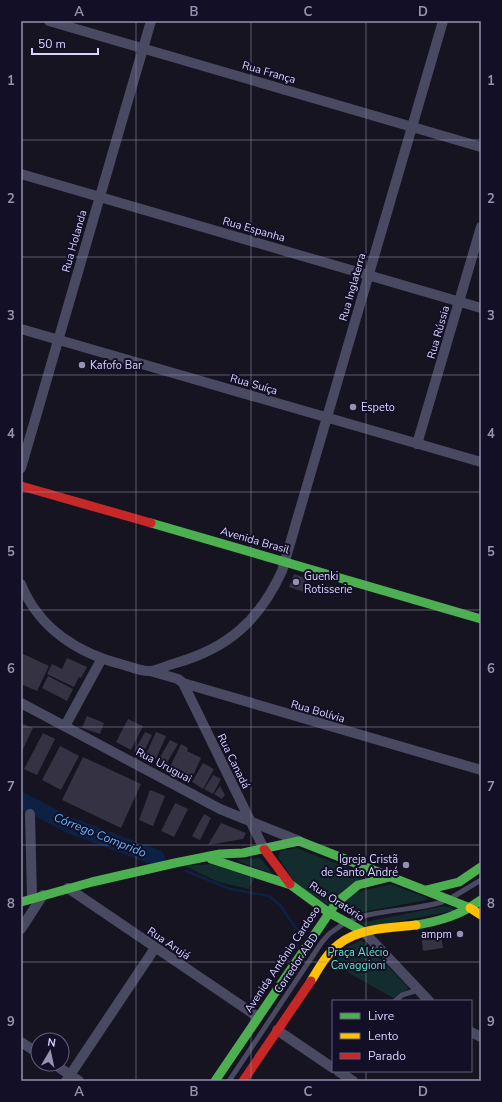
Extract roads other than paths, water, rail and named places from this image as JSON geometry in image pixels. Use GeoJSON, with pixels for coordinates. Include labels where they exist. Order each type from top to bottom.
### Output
{"type":"FeatureCollection","features":[{"type":"Feature","properties":{"kind":"main road","name":"Avenida Brasil"},"geometry":{"type":"LineString","coordinates":[[21,486],[285,560],[481,619]]}},
{"type":"Feature","properties":{"kind":"main road"},"geometry":{"type":"LineString","coordinates":[[21,902],[68,888],[204,857],[264,850],[299,841],[426,890],[470,908],[481,915]]}},
{"type":"Feature","properties":{"kind":"main road"},"geometry":{"type":"LineString","coordinates":[[274,866],[278,846]]}},
{"type":"Feature","properties":{"kind":"main road"},"geometry":{"type":"LineString","coordinates":[[264,850],[274,866],[291,885]]}},
{"type":"Feature","properties":{"kind":"main road","name":"Rua Oratório"},"geometry":{"type":"LineString","coordinates":[[204,857],[291,885],[328,912],[364,932],[441,921],[470,908],[481,900]]}},
{"type":"Feature","properties":{"kind":"main road"},"geometry":{"type":"LineString","coordinates":[[426,890],[459,882],[481,867]]}},
{"type":"Feature","properties":{"kind":"main road","name":"Avenida Antônio Cardoso"},"geometry":{"type":"LineString","coordinates":[[215,1081],[328,912],[345,894],[358,885],[390,877]]}},
{"type":"Feature","properties":{"kind":"main road"},"geometry":{"type":"LineString","coordinates":[[243,1081],[330,953],[339,944],[364,932]]}},
{"type":"Feature","properties":{"kind":"street","name":"Rua França"},"geometry":{"type":"LineString","coordinates":[[49,21],[481,147]]}},
{"type":"Feature","properties":{"kind":"street","name":"Rua Holanda"},"geometry":{"type":"LineString","coordinates":[[21,468],[151,21]]}},
{"type":"Feature","properties":{"kind":"street","name":"Rua Inglaterra"},"geometry":{"type":"LineString","coordinates":[[149,671],[209,652],[242,630],[266,602],[276,585],[285,560],[443,21]]}},
{"type":"Feature","properties":{"kind":"street","name":"Rua Espanha"},"geometry":{"type":"LineString","coordinates":[[21,174],[369,274],[481,308]]}},
{"type":"Feature","properties":{"kind":"street","name":"Rua Rússia"},"geometry":{"type":"LineString","coordinates":[[418,444],[481,227]]}},
{"type":"Feature","properties":{"kind":"street","name":"Rua Suíça"},"geometry":{"type":"LineString","coordinates":[[21,329],[481,462]]}},
{"type":"Feature","properties":{"kind":"street","name":"Rua Bolívia"},"geometry":{"type":"LineString","coordinates":[[21,584],[34,608],[56,633],[82,651],[101,660],[178,679],[183,683],[481,770]]}},
{"type":"Feature","properties":{"kind":"street"},"geometry":{"type":"LineString","coordinates":[[65,726],[101,660]]}},
{"type":"Feature","properties":{"kind":"street","name":"Rua Canadá"},"geometry":{"type":"LineString","coordinates":[[183,683],[264,850]]}},
{"type":"Feature","properties":{"kind":"street","name":"Rua Uruguai"},"geometry":{"type":"LineString","coordinates":[[21,703],[220,809],[299,841]]}},
{"type":"Feature","properties":{"kind":"street"},"geometry":{"type":"LineString","coordinates":[[30,814],[32,898]]}},
{"type":"Feature","properties":{"kind":"street","name":"Rua Arujá"},"geometry":{"type":"LineString","coordinates":[[68,888],[258,1017]]}},
{"type":"Feature","properties":{"kind":"street"},"geometry":{"type":"LineString","coordinates":[[21,929],[44,895]]}},
{"type":"Feature","properties":{"kind":"street"},"geometry":{"type":"LineString","coordinates":[[364,932],[428,1000]]}},
{"type":"Feature","properties":{"kind":"street"},"geometry":{"type":"LineString","coordinates":[[79,1081],[68,1078],[155,948]]}},
{"type":"Feature","properties":{"kind":"street"},"geometry":{"type":"LineString","coordinates":[[277,1030],[332,1067]]}},
{"type":"Feature","properties":{"kind":"street"},"geometry":{"type":"LineString","coordinates":[[472,1032],[481,1037]]}},
{"type":"Feature","properties":{"kind":"street"},"geometry":{"type":"LineString","coordinates":[[21,1042],[30,1048]]}},
{"type":"Feature","properties":{"kind":"lane","name":"Corredor ABD"},"geometry":{"type":"LineString","coordinates":[[229,1081],[322,942],[336,928],[346,922],[367,916],[424,907],[449,900],[471,888],[481,880]]}},
{"type":"Feature","properties":{"kind":"lane"},"geometry":{"type":"LineString","coordinates":[[396,1000],[402,995],[418,990]]}},
{"type":"Feature","properties":{"kind":"waterway","name":"Córrego Comprido"},"geometry":{"type":"LineString","coordinates":[[21,800],[69,825],[157,858]]}},
{"type":"Feature","properties":{"kind":"waterway","name":"Córrego Comprido"},"geometry":{"type":"LineString","coordinates":[[186,871],[230,889],[269,896],[280,905],[295,927],[306,936]]}},
{"type":"Feature","properties":{"kind":"place","name":"Kafofo Bar"},"geometry":{"type":"Point","coordinates":[82,365]}},
{"type":"Feature","properties":{"kind":"place","name":"Espeto"},"geometry":{"type":"Point","coordinates":[353,407]}},
{"type":"Feature","properties":{"kind":"place","name":"Guenki Rotisserie"},"geometry":{"type":"Point","coordinates":[296,582]}},
{"type":"Feature","properties":{"kind":"place","name":"Igreja Cristã de Santo André"},"geometry":{"type":"Point","coordinates":[406,865]}},
{"type":"Feature","properties":{"kind":"place","name":"ampm"},"geometry":{"type":"Point","coordinates":[460,934]}},
{"type":"Feature","properties":{"kind":"park label","name":"Praça Alécio Cavaggioni"},"geometry":{"type":"Point","coordinates":[358,958]}}]}
